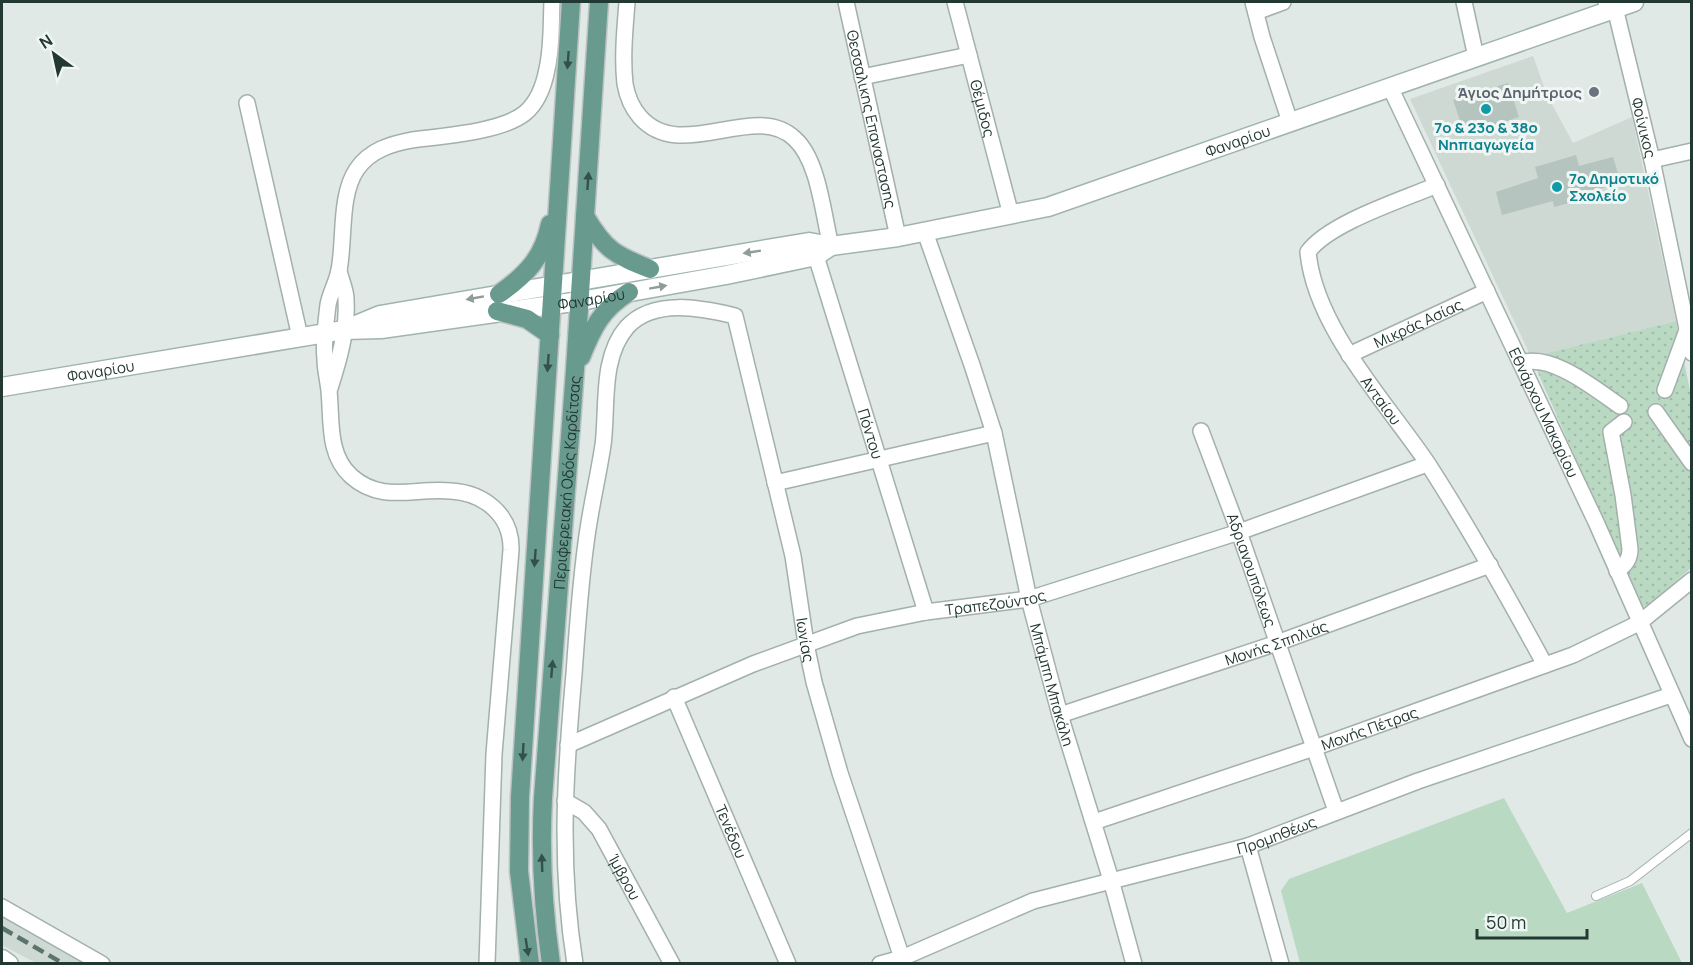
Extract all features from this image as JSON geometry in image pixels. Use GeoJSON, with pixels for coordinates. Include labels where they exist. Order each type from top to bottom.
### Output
{"type":"FeatureCollection","features":[{"type":"Feature","properties":{"kind":"main road","name":"Περιφερειακή Οδός Καρδίτσας"},"geometry":{"type":"LineString","coordinates":[[530,963],[519,871],[520,797],[571,2]]}},
{"type":"Feature","properties":{"kind":"main road","name":"Περιφερειακή Οδός Καρδίτσας"},"geometry":{"type":"LineString","coordinates":[[551,963],[543,890],[542,819],[599,2]]}},
{"type":"Feature","properties":{"kind":"main road","name":"Φαναρίου"},"geometry":{"type":"LineString","coordinates":[[498,303],[552,305],[629,292],[726,275],[823,251],[1048,207],[1476,57],[1610,5],[1634,2]]}},
{"type":"Feature","properties":{"kind":"main road"},"geometry":{"type":"LineString","coordinates":[[550,335],[498,303],[538,256],[546,241],[552,214],[559,197]]}},
{"type":"Feature","properties":{"kind":"main road"},"geometry":{"type":"LineString","coordinates":[[585,216],[597,238],[610,250],[621,258],[650,270]]}},
{"type":"Feature","properties":{"kind":"main road","name":"Φαναρίου"},"geometry":{"type":"LineString","coordinates":[[2,387],[498,303],[553,284],[650,270],[809,242],[823,251]]}},
{"type":"Feature","properties":{"kind":"main road"},"geometry":{"type":"LineString","coordinates":[[575,370],[596,322],[606,309],[629,292]]}},
{"type":"Feature","properties":{"kind":"main road"},"geometry":{"type":"LineString","coordinates":[[2,959],[9,963]]}},
{"type":"Feature","properties":{"kind":"street"},"geometry":{"type":"LineString","coordinates":[[488,963],[494,754],[512,550],[510,532],[504,519],[495,508],[472,495],[452,490],[386,492],[373,489],[353,478],[343,466],[333,444],[329,391],[340,357],[335,331],[346,298],[339,271],[347,195],[358,167],[377,151],[393,144],[488,128],[512,121],[523,114],[534,102],[544,80],[549,54],[552,2]]}},
{"type":"Feature","properties":{"kind":"street","name":"Πόντου"},"geometry":{"type":"LineString","coordinates":[[627,2],[625,77],[629,99],[637,113],[651,127],[670,134],[692,135],[758,126],[776,129],[794,138],[811,162],[823,251],[878,459],[926,612]]}},
{"type":"Feature","properties":{"kind":"street","name":"Θεσσαλικης Επαναστασης"},"geometry":{"type":"LineString","coordinates":[[846,2],[898,237]]}},
{"type":"Feature","properties":{"kind":"street","name":"Θέμιδος"},"geometry":{"type":"LineString","coordinates":[[955,2],[1011,215]]}},
{"type":"Feature","properties":{"kind":"street"},"geometry":{"type":"LineString","coordinates":[[1282,2],[1254,7],[1290,122]]}},
{"type":"Feature","properties":{"kind":"street"},"geometry":{"type":"LineString","coordinates":[[1464,2],[1476,57]]}},
{"type":"Feature","properties":{"kind":"street","name":"Φοίνικος"},"geometry":{"type":"LineString","coordinates":[[1610,5],[1652,160],[1692,353]]}},
{"type":"Feature","properties":{"kind":"street"},"geometry":{"type":"LineString","coordinates":[[862,77],[969,55]]}},
{"type":"Feature","properties":{"kind":"street","name":"Εθνάρχου Μακαρίου"},"geometry":{"type":"LineString","coordinates":[[1390,87],[1596,522],[1692,739]]}},
{"type":"Feature","properties":{"kind":"street"},"geometry":{"type":"LineString","coordinates":[[247,103],[300,337]]}},
{"type":"Feature","properties":{"kind":"street"},"geometry":{"type":"LineString","coordinates":[[1652,160],[1692,151]]}},
{"type":"Feature","properties":{"kind":"street","name":"Ανταίου"},"geometry":{"type":"LineString","coordinates":[[1437,185],[1338,228],[1315,243],[1308,252],[1313,282],[1349,355],[1427,464],[1490,565],[1545,665]]}},
{"type":"Feature","properties":{"kind":"street","name":"Μπάμπη Μπακάλη"},"geometry":{"type":"LineString","coordinates":[[925,232],[994,433],[1029,598],[1060,715],[1112,880],[1134,963]]}},
{"type":"Feature","properties":{"kind":"street","name":"Μικράς Ασίας"},"geometry":{"type":"LineString","coordinates":[[1349,355],[1487,291]]}},
{"type":"Feature","properties":{"kind":"street","name":"Ιωνίας"},"geometry":{"type":"LineString","coordinates":[[568,745],[585,544],[602,450],[610,366],[616,346],[635,320],[660,310],[687,308],[735,316],[793,556],[814,682],[834,755],[902,958]]}},
{"type":"Feature","properties":{"kind":"street"},"geometry":{"type":"LineString","coordinates":[[1665,390],[1687,330]]}},
{"type":"Feature","properties":{"kind":"street"},"geometry":{"type":"LineString","coordinates":[[1521,363],[1541,362],[1566,371],[1620,406]]}},
{"type":"Feature","properties":{"kind":"street"},"geometry":{"type":"LineString","coordinates":[[1656,412],[1692,463]]}},
{"type":"Feature","properties":{"kind":"street"},"geometry":{"type":"LineString","coordinates":[[1617,571],[1625,565],[1630,549],[1611,432],[1624,422]]}},
{"type":"Feature","properties":{"kind":"street","name":"Αδριανουπόλεως"},"geometry":{"type":"LineString","coordinates":[[1201,431],[1239,532],[1336,811]]}},
{"type":"Feature","properties":{"kind":"street"},"geometry":{"type":"LineString","coordinates":[[775,483],[994,433]]}},
{"type":"Feature","properties":{"kind":"street","name":"Τραπεζούντος"},"geometry":{"type":"LineString","coordinates":[[568,745],[674,698],[856,626],[926,612],[1029,598],[1239,532],[1427,464]]}},
{"type":"Feature","properties":{"kind":"street","name":"Μονής Σπηλιάς"},"geometry":{"type":"LineString","coordinates":[[1060,715],[1277,643],[1490,565]]}},
{"type":"Feature","properties":{"kind":"street","name":"Μονής Πέτρας"},"geometry":{"type":"LineString","coordinates":[[1094,822],[1314,748],[1596,645],[1639,623],[1692,579]]}},
{"type":"Feature","properties":{"kind":"street","name":"Προμηθέως"},"geometry":{"type":"LineString","coordinates":[[880,963],[902,958],[1017,907],[1112,880],[1248,846],[1336,811],[1671,695]]}},
{"type":"Feature","properties":{"kind":"street","name":"Τενέδου"},"geometry":{"type":"LineString","coordinates":[[674,698],[788,963]]}},
{"type":"Feature","properties":{"kind":"street"},"geometry":{"type":"LineString","coordinates":[[568,745],[565,876],[575,963]]}},
{"type":"Feature","properties":{"kind":"street","name":"Ίμβρου"},"geometry":{"type":"LineString","coordinates":[[565,801],[584,812],[599,829],[672,963]]}},
{"type":"Feature","properties":{"kind":"street"},"geometry":{"type":"LineString","coordinates":[[1248,846],[1281,963]]}},
{"type":"Feature","properties":{"kind":"street"},"geometry":{"type":"LineString","coordinates":[[2,907],[102,963]]}},
{"type":"Feature","properties":{"kind":"lane"},"geometry":{"type":"LineString","coordinates":[[1596,896],[1630,881],[1692,833]]}},
{"type":"Feature","properties":{"kind":"shaded area"},"geometry":{"type":"Polygon","coordinates":[[[1533,56],[1547,95],[1573,143],[1632,117],[1676,321],[1531,357],[1410,99],[1533,56]]]}},
{"type":"Feature","properties":{"kind":"shaded area"},"geometry":{"type":"Polygon","coordinates":[[[2,916],[86,963],[36,963],[2,945],[2,916]]]}},
{"type":"Feature","properties":{"kind":"green space"},"geometry":{"type":"Polygon","coordinates":[[[1676,321],[1691,396],[1691,568],[1649,605],[1641,607],[1531,357],[1676,321]]]}},
{"type":"Feature","properties":{"kind":"green space"},"geometry":{"type":"Polygon","coordinates":[[[1504,798],[1567,913],[1642,883],[1682,963],[1300,963],[1281,891],[1289,879],[1504,798]]]}},
{"type":"Feature","properties":{"kind":"building","name":"7ο & 23ο & 38ο Νηπιαγωγεία"},"geometry":{"type":"Polygon","coordinates":[[[1508,83],[1519,117],[1465,135],[1453,100],[1508,83]]]}},
{"type":"Feature","properties":{"kind":"building","name":"7ο Δημοτικό Σχολείο"},"geometry":{"type":"Polygon","coordinates":[[[1576,155],[1579,166],[1613,157],[1621,183],[1572,196],[1573,202],[1554,207],[1553,201],[1502,215],[1496,192],[1538,178],[1535,167],[1576,155]]]}},
{"type":"Feature","properties":{"kind":"railway"},"geometry":{"type":"LineString","coordinates":[[2,928],[64,964]]}},
{"type":"Feature","properties":{"kind":"place","name":"Άγιος Δημήτριος"},"geometry":{"type":"Point","coordinates":[1594,92]}},
{"type":"Feature","properties":{"kind":"place","name":"7ο & 23ο & 38ο Νηπιαγωγεία"},"geometry":{"type":"Point","coordinates":[1486,109]}},
{"type":"Feature","properties":{"kind":"place","name":"7ο Δημοτικό Σχολείο"},"geometry":{"type":"Point","coordinates":[1557,187]}}]}
